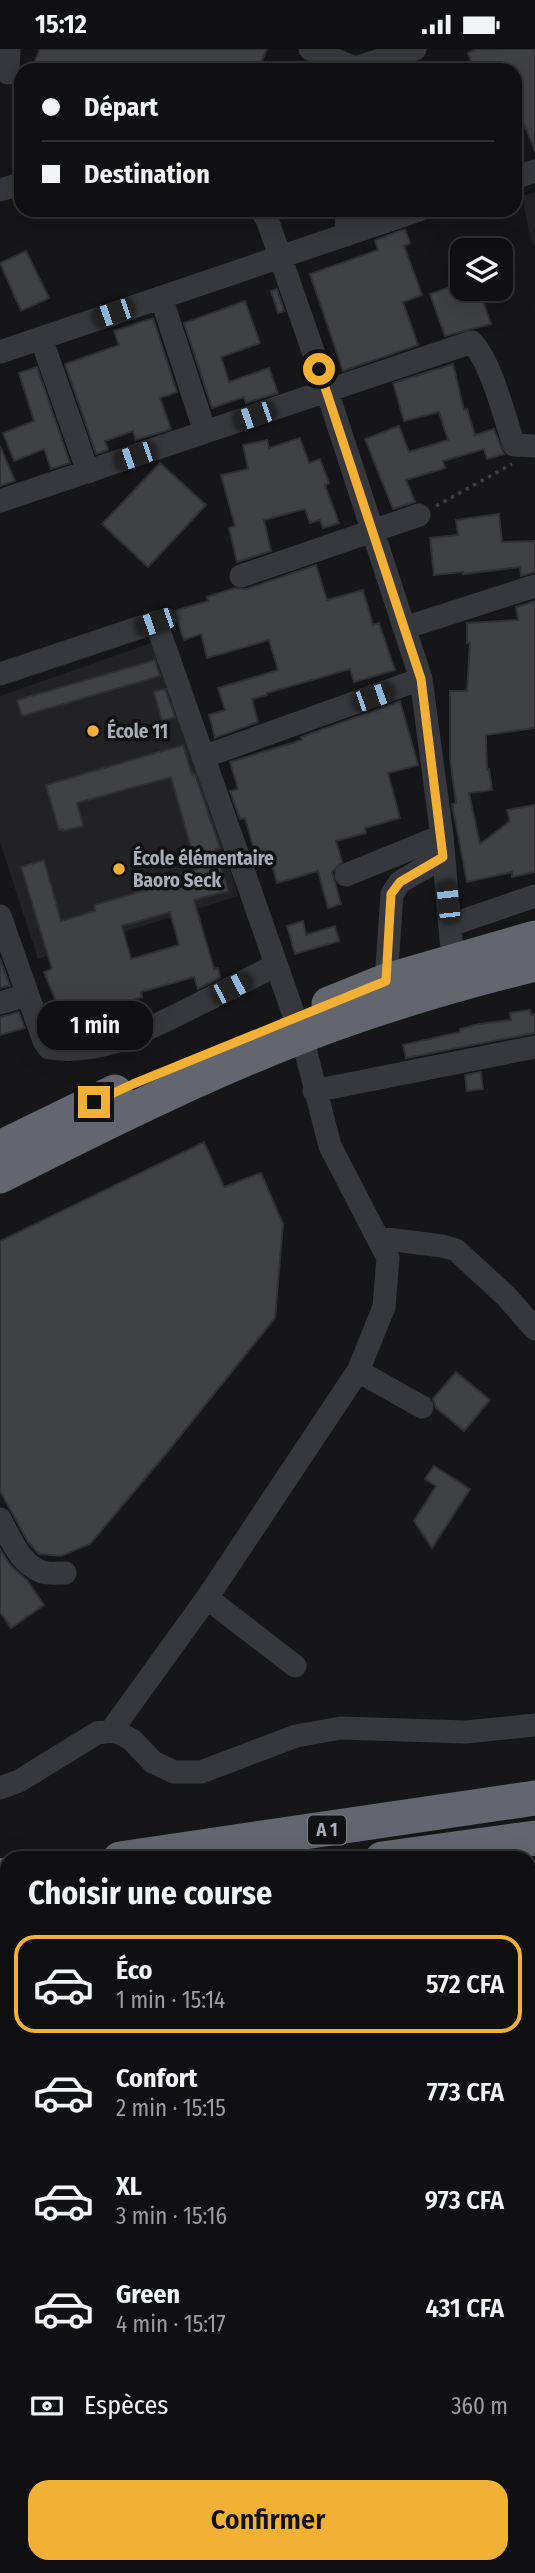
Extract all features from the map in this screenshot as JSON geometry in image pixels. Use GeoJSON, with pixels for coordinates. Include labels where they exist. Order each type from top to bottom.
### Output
{"type":"FeatureCollection","features":[{"type":"Feature","properties":{"kind":"highway"},"geometry":{"type":"LineString","coordinates":[[0,1176],[216,1072],[386,981],[535,938]]}},
{"type":"Feature","properties":{"kind":"highway"},"geometry":{"type":"LineString","coordinates":[[0,1148],[133,1084],[299,1028],[331,1025],[485,976],[535,964]]}},
{"type":"Feature","properties":{"kind":"highway","name":"A 1"},"geometry":{"type":"LineString","coordinates":[[174,1851],[535,1798]]}},
{"type":"Feature","properties":{"kind":"highway"},"geometry":{"type":"LineString","coordinates":[[440,1851],[535,1838]]}},
{"type":"Feature","properties":{"kind":"street"},"geometry":{"type":"LineString","coordinates":[[9,49],[10,74]]}},
{"type":"Feature","properties":{"kind":"street"},"geometry":{"type":"LineString","coordinates":[[310,49],[355,62],[415,49]]}},
{"type":"Feature","properties":{"kind":"street"},"geometry":{"type":"LineString","coordinates":[[266,217],[327,391],[421,679],[453,961]]}},
{"type":"Feature","properties":{"kind":"street"},"geometry":{"type":"LineString","coordinates":[[346,235],[347,217]]}},
{"type":"Feature","properties":{"kind":"street"},"geometry":{"type":"LineString","coordinates":[[0,352],[399,217]]}},
{"type":"Feature","properties":{"kind":"street"},"geometry":{"type":"LineString","coordinates":[[161,297],[205,432]]}},
{"type":"Feature","properties":{"kind":"street"},"geometry":{"type":"LineString","coordinates":[[41,338],[88,472]]}},
{"type":"Feature","properties":{"kind":"street"},"geometry":{"type":"LineString","coordinates":[[0,502],[472,342],[479,349],[525,445]]}},
{"type":"Feature","properties":{"kind":"street"},"geometry":{"type":"LineString","coordinates":[[241,576],[419,515]]}},
{"type":"Feature","properties":{"kind":"street"},"geometry":{"type":"LineString","coordinates":[[404,628],[535,586]]}},
{"type":"Feature","properties":{"kind":"street"},"geometry":{"type":"LineString","coordinates":[[0,674],[156,622],[299,1028],[330,1146],[388,1258],[384,1307],[358,1371],[207,1598],[111,1731]]}},
{"type":"Feature","properties":{"kind":"street"},"geometry":{"type":"LineString","coordinates":[[203,757],[421,679]]}},
{"type":"Feature","properties":{"kind":"street"},"geometry":{"type":"LineString","coordinates":[[346,875],[442,846]]}},
{"type":"Feature","properties":{"kind":"street"},"geometry":{"type":"LineString","coordinates":[[386,981],[391,894],[400,882],[442,846]]}},
{"type":"Feature","properties":{"kind":"street"},"geometry":{"type":"LineString","coordinates":[[450,925],[535,896]]}},
{"type":"Feature","properties":{"kind":"street"},"geometry":{"type":"LineString","coordinates":[[0,916],[44,1041],[49,1048],[61,1050],[103,1046],[141,1033],[276,965]]}},
{"type":"Feature","properties":{"kind":"street"},"geometry":{"type":"LineString","coordinates":[[0,1003],[27,995]]}},
{"type":"Feature","properties":{"kind":"street"},"geometry":{"type":"LineString","coordinates":[[314,1091],[535,1047]]}},
{"type":"Feature","properties":{"kind":"street"},"geometry":{"type":"LineString","coordinates":[[379,1238],[456,1250],[506,1296],[535,1329]]}},
{"type":"Feature","properties":{"kind":"street"},"geometry":{"type":"LineString","coordinates":[[358,1371],[422,1407]]}},
{"type":"Feature","properties":{"kind":"street"},"geometry":{"type":"LineString","coordinates":[[0,1519],[17,1551],[27,1563],[43,1572],[65,1573]]}},
{"type":"Feature","properties":{"kind":"street"},"geometry":{"type":"LineString","coordinates":[[207,1598],[295,1666]]}},
{"type":"Feature","properties":{"kind":"street"},"geometry":{"type":"LineString","coordinates":[[0,1788],[19,1781],[97,1733],[111,1731],[132,1740],[153,1762],[174,1772],[201,1772],[296,1737],[341,1728],[466,1732],[535,1725]]}},
{"type":"Feature","properties":{"kind":"path"},"geometry":{"type":"LineString","coordinates":[[419,515],[514,463],[525,445]]}},
{"type":"Feature","properties":{"kind":"shaded area"},"geometry":{"type":"Polygon","coordinates":[[[535,192],[535,247],[530,236],[522,196],[535,192]]]}},
{"type":"Feature","properties":{"kind":"shaded area"},"geometry":{"type":"Polygon","coordinates":[[[157,641],[199,766],[238,896],[38,959],[0,842],[0,696],[157,641]]]}},
{"type":"Feature","properties":{"kind":"building"},"geometry":{"type":"Polygon","coordinates":[[[40,49],[267,49],[261,63],[34,63],[40,49]]]}},
{"type":"Feature","properties":{"kind":"building"},"geometry":{"type":"Polygon","coordinates":[[[476,49],[535,49],[535,151],[522,119],[522,63],[472,63],[468,53],[476,49]]]}},
{"type":"Feature","properties":{"kind":"building"},"geometry":{"type":"Polygon","coordinates":[[[405,229],[410,243],[404,246],[422,295],[403,302],[418,345],[343,371],[310,274],[378,250],[375,240],[405,229]]]}},
{"type":"Feature","properties":{"kind":"building"},"geometry":{"type":"Polygon","coordinates":[[[26,251],[49,298],[21,311],[0,263],[26,251]]]}},
{"type":"Feature","properties":{"kind":"building"},"geometry":{"type":"Polygon","coordinates":[[[450,287],[450,301],[483,301],[491,324],[445,336],[430,294],[450,287]]]}},
{"type":"Feature","properties":{"kind":"building"},"geometry":{"type":"Polygon","coordinates":[[[277,289],[284,311],[278,313],[271,291],[277,289]]]}},
{"type":"Feature","properties":{"kind":"building"},"geometry":{"type":"Polygon","coordinates":[[[245,301],[260,343],[221,357],[229,382],[269,368],[278,393],[246,403],[244,397],[212,408],[184,323],[245,301]]]}},
{"type":"Feature","properties":{"kind":"building"},"geometry":{"type":"Polygon","coordinates":[[[153,318],[177,392],[160,398],[171,429],[136,440],[133,431],[105,441],[108,450],[96,454],[65,364],[119,345],[114,331],[153,318]]]}},
{"type":"Feature","properties":{"kind":"building"},"geometry":{"type":"Polygon","coordinates":[[[453,364],[464,410],[467,409],[475,435],[494,429],[504,454],[487,459],[484,449],[443,461],[445,468],[406,480],[415,502],[393,509],[365,439],[399,426],[409,452],[448,440],[439,412],[404,421],[393,383],[453,364]]]}},
{"type":"Feature","properties":{"kind":"building"},"geometry":{"type":"Polygon","coordinates":[[[37,367],[70,463],[51,469],[44,449],[14,461],[3,433],[34,421],[19,373],[37,367]]]}},
{"type":"Feature","properties":{"kind":"building"},"geometry":{"type":"Polygon","coordinates":[[[300,438],[309,463],[320,459],[329,483],[325,485],[339,523],[323,528],[320,520],[310,523],[305,509],[264,520],[271,551],[237,562],[229,528],[235,526],[221,475],[248,469],[243,445],[267,440],[269,448],[300,438]]]}},
{"type":"Feature","properties":{"kind":"building"},"geometry":{"type":"Polygon","coordinates":[[[0,446],[15,481],[0,486],[0,446]]]}},
{"type":"Feature","properties":{"kind":"building"},"geometry":{"type":"Polygon","coordinates":[[[160,463],[206,505],[148,567],[102,524],[160,463]]]}},
{"type":"Feature","properties":{"kind":"building"},"geometry":{"type":"Polygon","coordinates":[[[499,514],[502,542],[535,541],[535,572],[521,576],[520,567],[434,575],[430,538],[458,535],[456,520],[499,514]]]}},
{"type":"Feature","properties":{"kind":"building"},"geometry":{"type":"Polygon","coordinates":[[[316,565],[327,600],[363,590],[373,625],[379,623],[395,670],[354,682],[350,669],[267,693],[252,699],[258,722],[215,738],[209,715],[225,710],[218,688],[278,670],[269,640],[207,658],[201,634],[184,640],[174,611],[208,601],[207,597],[235,588],[246,589],[316,565]]]}},
{"type":"Feature","properties":{"kind":"building"},"geometry":{"type":"Polygon","coordinates":[[[535,601],[535,728],[486,735],[487,770],[489,769],[492,790],[469,793],[480,844],[510,821],[507,810],[535,805],[535,872],[512,877],[512,872],[467,882],[452,804],[456,803],[450,758],[450,691],[467,691],[470,643],[467,643],[467,623],[518,620],[516,607],[535,601]]]}},
{"type":"Feature","properties":{"kind":"building"},"geometry":{"type":"Polygon","coordinates":[[[155,660],[160,676],[22,716],[17,700],[155,660]]]}},
{"type":"Feature","properties":{"kind":"building"},"geometry":{"type":"Polygon","coordinates":[[[165,689],[175,717],[162,721],[154,692],[165,689]]]}},
{"type":"Feature","properties":{"kind":"building"},"geometry":{"type":"Polygon","coordinates":[[[400,701],[418,765],[388,773],[400,818],[365,828],[366,833],[336,841],[342,862],[332,872],[341,904],[328,908],[318,871],[277,883],[271,860],[258,864],[245,818],[240,819],[230,791],[238,789],[230,762],[302,740],[301,737],[400,701]]]}},
{"type":"Feature","properties":{"kind":"building"},"geometry":{"type":"Polygon","coordinates":[[[183,745],[220,848],[216,849],[228,891],[194,900],[214,969],[218,968],[220,978],[198,989],[194,977],[141,992],[142,997],[108,1007],[107,1001],[67,1028],[44,972],[52,969],[21,867],[44,860],[61,921],[95,911],[94,905],[156,887],[155,881],[197,869],[171,777],[77,803],[83,826],[63,831],[59,830],[46,785],[183,745]],[[170,912],[122,926],[131,959],[179,945],[170,912]]]}},
{"type":"Feature","properties":{"kind":"building"},"geometry":{"type":"Polygon","coordinates":[[[303,921],[306,935],[335,926],[339,941],[295,954],[287,926],[303,921]]]}},
{"type":"Feature","properties":{"kind":"building"},"geometry":{"type":"Polygon","coordinates":[[[0,958],[10,986],[0,988],[0,958]]]}},
{"type":"Feature","properties":{"kind":"building"},"geometry":{"type":"Polygon","coordinates":[[[530,1010],[531,1015],[535,1014],[535,1033],[406,1058],[403,1045],[460,1032],[460,1029],[479,1024],[511,1020],[510,1013],[530,1010]]]}},
{"type":"Feature","properties":{"kind":"building"},"geometry":{"type":"Polygon","coordinates":[[[19,1012],[25,1028],[0,1035],[0,1017],[19,1012]]]}},
{"type":"Feature","properties":{"kind":"building"},"geometry":{"type":"Polygon","coordinates":[[[481,1072],[483,1089],[467,1091],[465,1075],[481,1072]]]}},
{"type":"Feature","properties":{"kind":"building"},"geometry":{"type":"Polygon","coordinates":[[[204,1142],[224,1187],[261,1173],[283,1224],[275,1318],[90,1544],[61,1556],[39,1554],[28,1542],[0,1491],[0,1241],[204,1142]]]}},
{"type":"Feature","properties":{"kind":"building"},"geometry":{"type":"Polygon","coordinates":[[[456,1372],[490,1400],[464,1431],[436,1408],[433,1399],[456,1372]]]}},
{"type":"Feature","properties":{"kind":"building"},"geometry":{"type":"Polygon","coordinates":[[[434,1466],[470,1489],[432,1548],[414,1521],[436,1486],[425,1479],[434,1466]]]}},
{"type":"Feature","properties":{"kind":"building"},"geometry":{"type":"Polygon","coordinates":[[[0,1549],[44,1605],[11,1628],[0,1612],[0,1549]]]}},
{"type":"Feature","properties":{"kind":"place","name":"École 11"},"geometry":{"type":"Point","coordinates":[93,731]}},
{"type":"Feature","properties":{"kind":"place","name":"École élémentaire Baoro Seck"},"geometry":{"type":"Point","coordinates":[119,869]}},
{"type":"Feature","properties":{"kind":"route"},"geometry":{"type":"LineString","coordinates":[[94,1102],[386,981],[391,894],[400,882],[443,857],[421,679],[319,369]]}}]}
